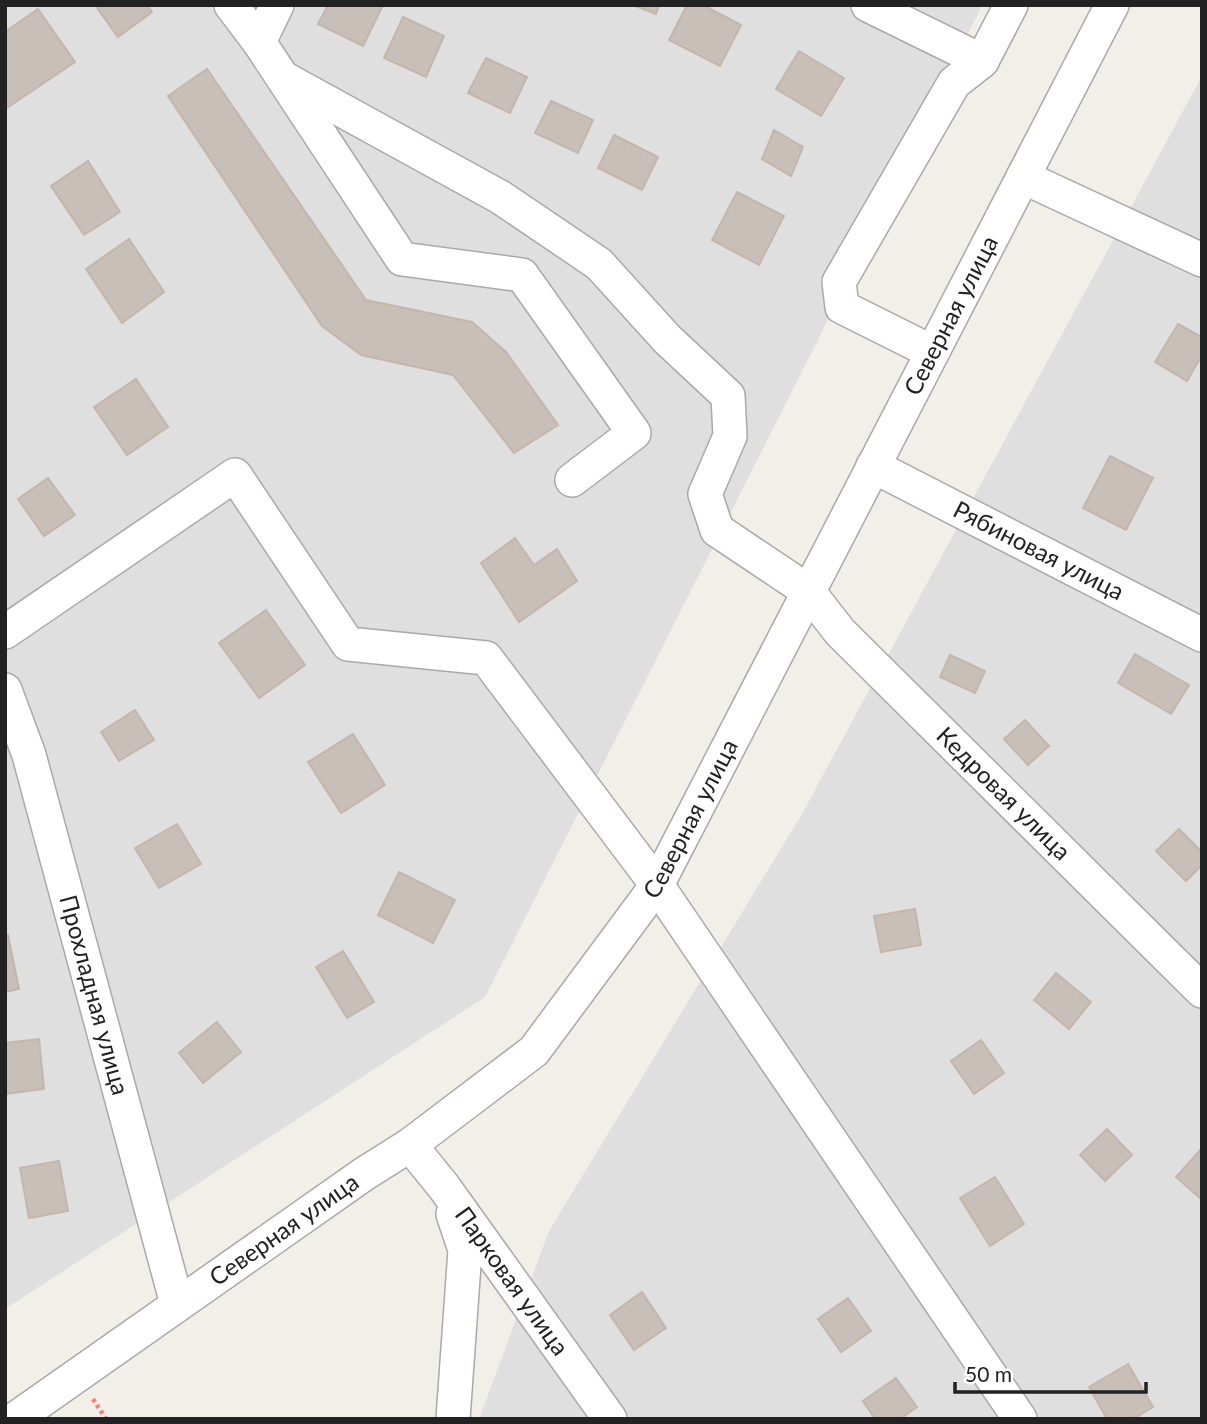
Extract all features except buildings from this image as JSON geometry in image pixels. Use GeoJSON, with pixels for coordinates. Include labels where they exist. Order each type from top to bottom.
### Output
{"type":"FeatureCollection","features":[{"type":"Feature","properties":{"kind":"street"},"geometry":{"type":"LineString","coordinates":[[231,5],[287,80],[402,259],[522,275],[530,286],[634,433],[572,480]]}},
{"type":"Feature","properties":{"kind":"street"},"geometry":{"type":"LineString","coordinates":[[259,41],[277,5]]}},
{"type":"Feature","properties":{"kind":"street"},"geometry":{"type":"LineString","coordinates":[[868,5],[982,61]]}},
{"type":"Feature","properties":{"kind":"street"},"geometry":{"type":"LineString","coordinates":[[932,352],[842,307],[839,282],[954,83],[982,61],[1011,5]]}},
{"type":"Feature","properties":{"kind":"street","name":"Северная улица"},"geometry":{"type":"LineString","coordinates":[[15,1419],[364,1174],[410,1145],[534,1051],[657,885],[1112,5]]}},
{"type":"Feature","properties":{"kind":"street","name":"Кедровая улица"},"geometry":{"type":"LineString","coordinates":[[287,80],[500,197],[599,264],[667,339],[728,396],[730,436],[705,494],[718,530],[808,591],[840,632],[1202,991]]}},
{"type":"Feature","properties":{"kind":"street"},"geometry":{"type":"LineString","coordinates":[[1023,177],[1202,260]]}},
{"type":"Feature","properties":{"kind":"street","name":"Рябиновая улица"},"geometry":{"type":"LineString","coordinates":[[873,466],[1202,635]]}},
{"type":"Feature","properties":{"kind":"street"},"geometry":{"type":"LineString","coordinates":[[5,632],[235,475],[348,644],[485,658],[657,885],[1020,1419]]}},
{"type":"Feature","properties":{"kind":"street","name":"Прохладная улица"},"geometry":{"type":"LineString","coordinates":[[5,690],[29,755],[177,1304]]}},
{"type":"Feature","properties":{"kind":"street","name":"Парковая улица"},"geometry":{"type":"LineString","coordinates":[[410,1145],[610,1419]]}},
{"type":"Feature","properties":{"kind":"street"},"geometry":{"type":"LineString","coordinates":[[443,1187],[465,1250],[453,1419]]}},
{"type":"Feature","properties":{"kind":"shaded area"},"geometry":{"type":"Polygon","coordinates":[[[5,5],[982,5],[813,350],[485,997],[5,1309],[5,5]]]}},
{"type":"Feature","properties":{"kind":"shaded area"},"geometry":{"type":"Polygon","coordinates":[[[1202,76],[1202,1419],[479,1419],[549,1231],[803,812],[1202,76]]]}}]}
